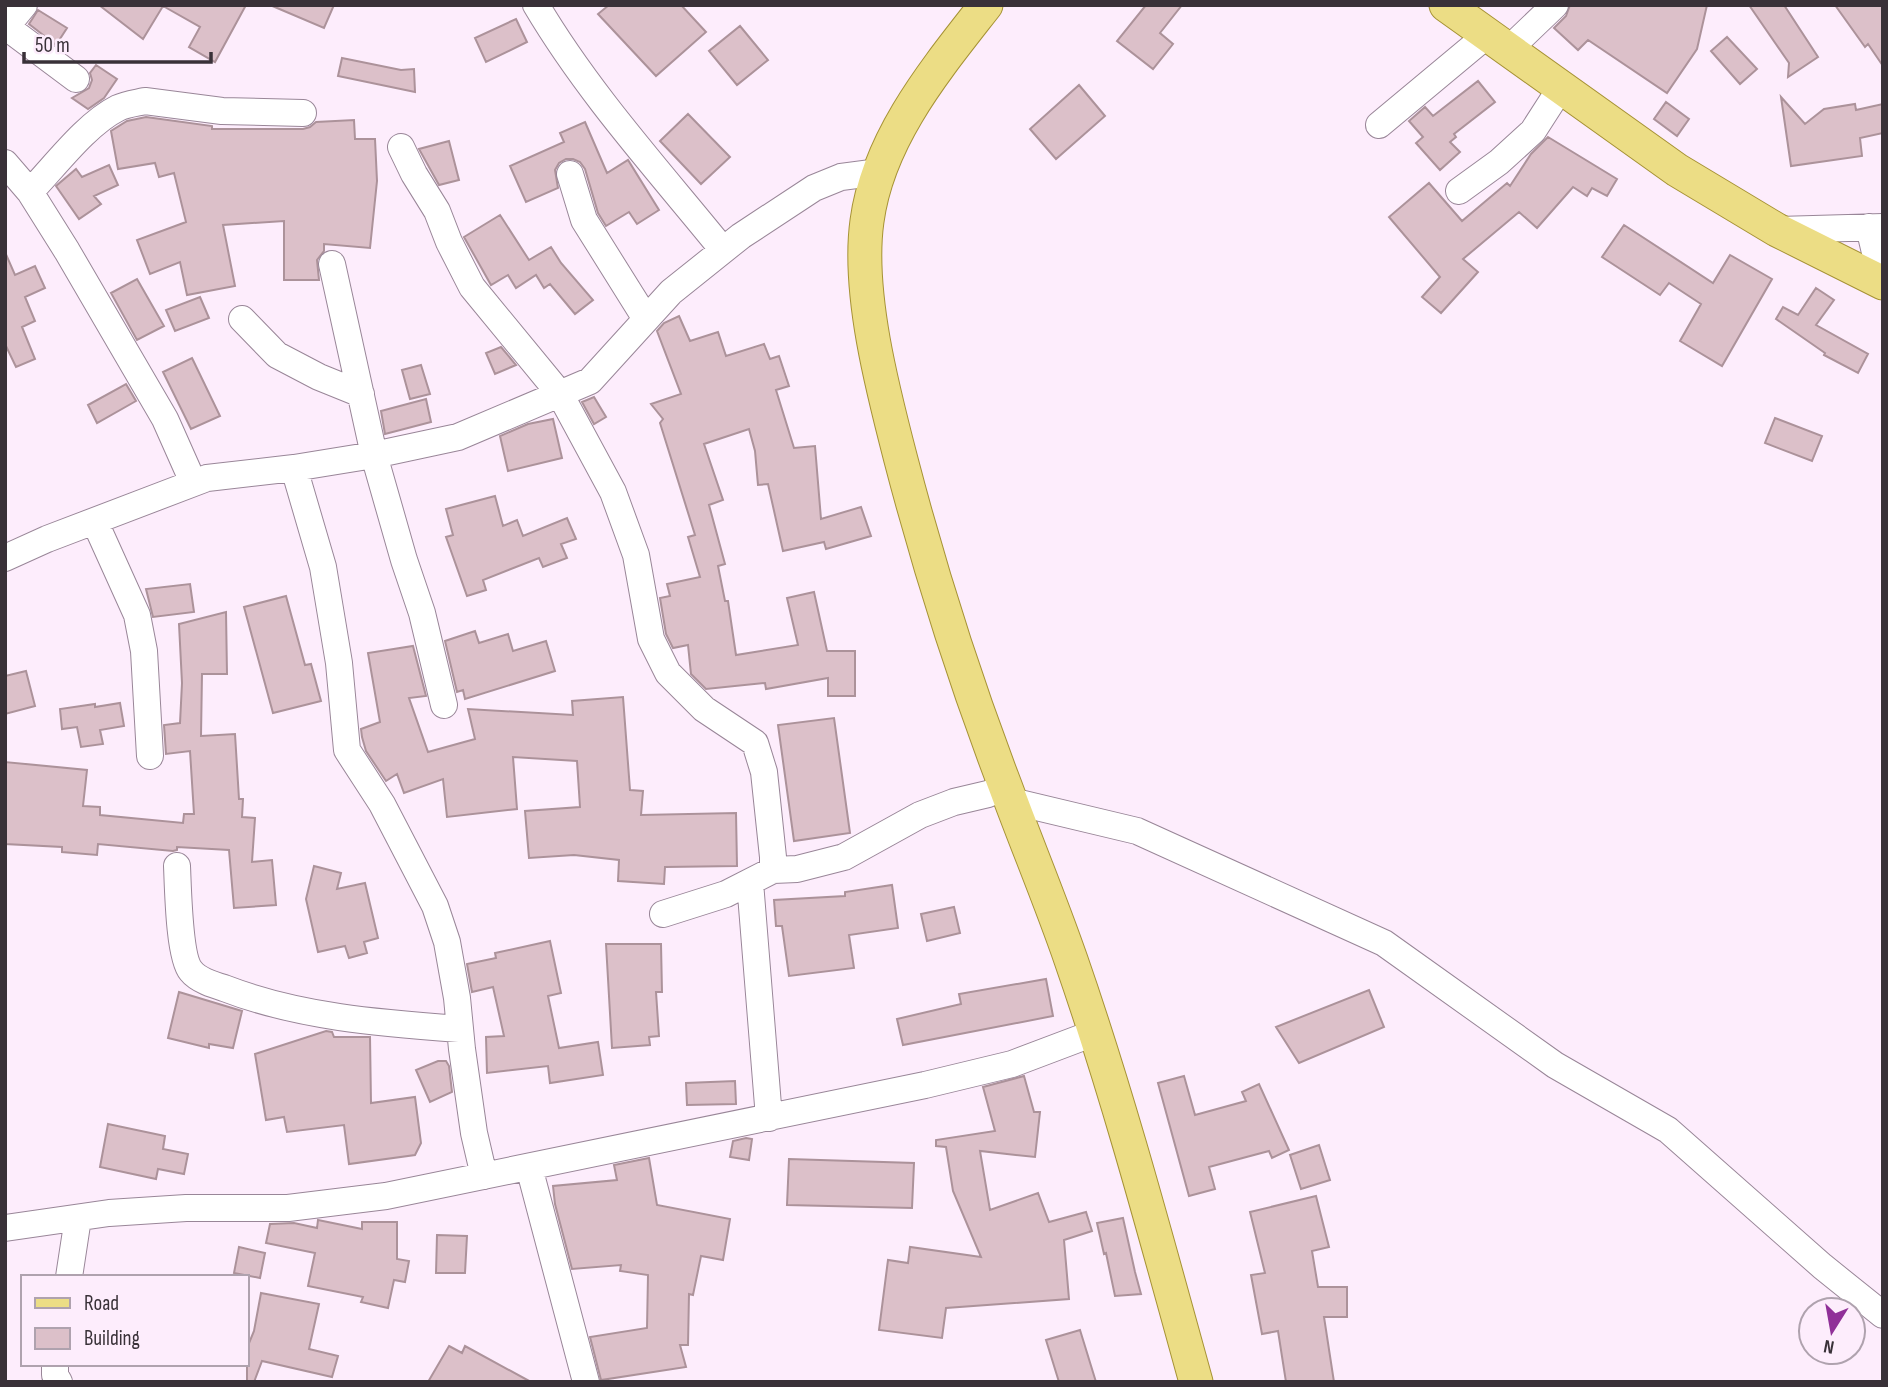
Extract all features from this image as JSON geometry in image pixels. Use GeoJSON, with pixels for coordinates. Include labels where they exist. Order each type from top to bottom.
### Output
{"type":"FeatureCollection","features":[{"type":"Feature","properties":{"kind":"main road"},"geometry":{"type":"LineString","coordinates":[[986,5],[911,109],[887,152],[879,172],[867,222],[867,288],[890,418],[912,507],[1008,794],[1071,960],[1121,1118],[1196,1382]]}},
{"type":"Feature","properties":{"kind":"main road"},"geometry":{"type":"LineString","coordinates":[[1446,5],[1677,170],[1777,230],[1882,282]]}},
{"type":"Feature","properties":{"kind":"street"},"geometry":{"type":"LineString","coordinates":[[24,5],[6,27],[76,79]]}},
{"type":"Feature","properties":{"kind":"street"},"geometry":{"type":"LineString","coordinates":[[536,5],[552,32],[600,98],[723,250]]}},
{"type":"Feature","properties":{"kind":"street"},"geometry":{"type":"LineString","coordinates":[[1379,125],[1555,5]]}},
{"type":"Feature","properties":{"kind":"street"},"geometry":{"type":"LineString","coordinates":[[1459,191],[1499,162],[1533,131],[1560,89]]}},
{"type":"Feature","properties":{"kind":"street"},"geometry":{"type":"LineString","coordinates":[[193,482],[165,419],[15,183],[118,108],[133,103],[145,101],[222,111],[303,113]]}},
{"type":"Feature","properties":{"kind":"street"},"geometry":{"type":"LineString","coordinates":[[401,147],[437,211],[472,287],[559,394],[613,492],[636,555],[651,639],[668,673],[704,709],[755,743],[764,772],[774,857],[761,876],[769,1118]]}},
{"type":"Feature","properties":{"kind":"street"},"geometry":{"type":"LineString","coordinates":[[5,558],[206,478],[294,468],[458,437],[590,381],[671,292],[723,250],[814,188],[841,177],[879,172]]}},
{"type":"Feature","properties":{"kind":"street"},"geometry":{"type":"LineString","coordinates":[[570,174],[584,220],[646,319]]}},
{"type":"Feature","properties":{"kind":"street"},"geometry":{"type":"LineString","coordinates":[[1777,230],[1876,227],[1882,282]]}},
{"type":"Feature","properties":{"kind":"street"},"geometry":{"type":"LineString","coordinates":[[332,264],[374,454],[422,613],[444,705]]}},
{"type":"Feature","properties":{"kind":"street"},"geometry":{"type":"LineString","coordinates":[[242,319],[277,355],[319,377],[361,394]]}},
{"type":"Feature","properties":{"kind":"street"},"geometry":{"type":"LineString","coordinates":[[294,468],[323,567],[338,663],[347,750],[382,804],[435,906],[447,942],[474,1133],[484,1176]]}},
{"type":"Feature","properties":{"kind":"street"},"geometry":{"type":"LineString","coordinates":[[95,522],[137,615],[144,651],[149,756]]}},
{"type":"Feature","properties":{"kind":"street"},"geometry":{"type":"LineString","coordinates":[[663,914],[726,894],[761,876],[844,857],[920,816],[954,802],[988,794],[1008,794],[1137,831],[1384,943],[1555,1065],[1668,1130],[1822,1266],[1883,1315]]}},
{"type":"Feature","properties":{"kind":"street"},"geometry":{"type":"LineString","coordinates":[[177,866],[184,954],[191,971],[207,982],[257,1001],[303,1012],[460,1029]]}},
{"type":"Feature","properties":{"kind":"street"},"geometry":{"type":"LineString","coordinates":[[5,1228],[186,1208],[288,1208],[386,1196],[769,1118],[1012,1064],[1094,1033]]}},
{"type":"Feature","properties":{"kind":"street"},"geometry":{"type":"LineString","coordinates":[[529,1167],[586,1382]]}},
{"type":"Feature","properties":{"kind":"street"},"geometry":{"type":"LineString","coordinates":[[69,1275],[78,1218]]}},
{"type":"Feature","properties":{"kind":"building"},"geometry":{"type":"Polygon","coordinates":[[[99,5],[246,5],[215,62],[189,47],[200,27],[163,6],[143,39],[99,5]]]}},
{"type":"Feature","properties":{"kind":"building"},"geometry":{"type":"Polygon","coordinates":[[[270,5],[334,5],[324,28],[270,5]]]}},
{"type":"Feature","properties":{"kind":"building"},"geometry":{"type":"Polygon","coordinates":[[[609,5],[681,5],[706,32],[656,76],[598,14],[609,5]]]}},
{"type":"Feature","properties":{"kind":"building"},"geometry":{"type":"Polygon","coordinates":[[[1146,5],[1182,5],[1160,33],[1173,44],[1153,69],[1117,41],[1146,5]]]}},
{"type":"Feature","properties":{"kind":"building"},"geometry":{"type":"Polygon","coordinates":[[[1570,5],[1707,5],[1697,49],[1667,93],[1588,40],[1578,50],[1554,28],[1566,16],[1570,5]]]}},
{"type":"Feature","properties":{"kind":"building"},"geometry":{"type":"Polygon","coordinates":[[[1749,5],[1784,5],[1818,57],[1788,77],[1789,63],[1749,5]]]}},
{"type":"Feature","properties":{"kind":"building"},"geometry":{"type":"Polygon","coordinates":[[[1835,5],[1883,5],[1883,66],[1868,44],[1865,47],[1835,5]]]}},
{"type":"Feature","properties":{"kind":"building"},"geometry":{"type":"Polygon","coordinates":[[[38,10],[67,28],[56,45],[29,24],[38,10]]]}},
{"type":"Feature","properties":{"kind":"building"},"geometry":{"type":"Polygon","coordinates":[[[516,19],[527,42],[486,62],[475,38],[516,19]]]}},
{"type":"Feature","properties":{"kind":"building"},"geometry":{"type":"Polygon","coordinates":[[[740,26],[768,60],[737,85],[709,51],[740,26]]]}},
{"type":"Feature","properties":{"kind":"building"},"geometry":{"type":"Polygon","coordinates":[[[1727,37],[1757,69],[1740,84],[1711,51],[1727,37]]]}},
{"type":"Feature","properties":{"kind":"building"},"geometry":{"type":"Polygon","coordinates":[[[342,58],[401,70],[414,69],[415,92],[338,76],[342,58]]]}},
{"type":"Feature","properties":{"kind":"building"},"geometry":{"type":"Polygon","coordinates":[[[96,65],[117,79],[104,98],[88,109],[72,98],[89,88],[92,80],[90,73],[96,65]]]}},
{"type":"Feature","properties":{"kind":"building"},"geometry":{"type":"Polygon","coordinates":[[[1478,81],[1495,102],[1454,134],[1456,137],[1450,142],[1460,152],[1440,170],[1416,143],[1423,137],[1409,121],[1425,107],[1433,116],[1478,81]]]}},
{"type":"Feature","properties":{"kind":"building"},"geometry":{"type":"Polygon","coordinates":[[[1079,85],[1105,116],[1056,159],[1030,129],[1079,85]]]}},
{"type":"Feature","properties":{"kind":"building"},"geometry":{"type":"Polygon","coordinates":[[[1781,97],[1805,124],[1824,109],[1855,104],[1856,110],[1883,104],[1883,133],[1860,138],[1862,156],[1791,166],[1781,97]]]}},
{"type":"Feature","properties":{"kind":"building"},"geometry":{"type":"Polygon","coordinates":[[[1666,102],[1689,119],[1677,136],[1654,119],[1666,102]]]}},
{"type":"Feature","properties":{"kind":"building"},"geometry":{"type":"Polygon","coordinates":[[[688,114],[730,157],[701,184],[660,141],[688,114]]]}},
{"type":"Feature","properties":{"kind":"building"},"geometry":{"type":"Polygon","coordinates":[[[146,117],[212,126],[212,129],[303,129],[316,122],[354,120],[355,139],[375,139],[377,181],[370,248],[324,244],[324,251],[317,260],[319,280],[284,280],[284,221],[223,225],[235,286],[187,295],[180,262],[150,274],[137,240],[186,222],[174,173],[159,177],[155,163],[118,169],[111,131],[127,121],[146,117]]]}},
{"type":"Feature","properties":{"kind":"building"},"geometry":{"type":"Polygon","coordinates":[[[585,122],[607,173],[628,160],[659,210],[637,224],[629,212],[606,226],[598,213],[585,169],[580,162],[573,159],[559,163],[555,170],[558,188],[526,202],[510,166],[564,142],[560,133],[585,122]]]}},
{"type":"Feature","properties":{"kind":"building"},"geometry":{"type":"Polygon","coordinates":[[[1548,137],[1617,179],[1607,196],[1592,188],[1587,196],[1573,187],[1537,228],[1519,212],[1463,259],[1478,272],[1441,313],[1422,297],[1440,277],[1389,217],[1429,183],[1462,221],[1507,183],[1510,186],[1531,154],[1548,137]]]}},
{"type":"Feature","properties":{"kind":"building"},"geometry":{"type":"Polygon","coordinates":[[[449,141],[459,180],[439,185],[419,149],[449,141]]]}},
{"type":"Feature","properties":{"kind":"building"},"geometry":{"type":"Polygon","coordinates":[[[109,165],[118,185],[94,196],[101,204],[79,219],[56,186],[76,169],[82,177],[109,165]]]}},
{"type":"Feature","properties":{"kind":"building"},"geometry":{"type":"Polygon","coordinates":[[[500,215],[529,260],[551,247],[593,300],[575,314],[550,284],[544,288],[536,275],[516,288],[508,275],[491,285],[464,237],[500,215]]]}},
{"type":"Feature","properties":{"kind":"building"},"geometry":{"type":"Polygon","coordinates":[[[1624,225],[1713,283],[1730,255],[1772,279],[1722,366],[1680,341],[1701,304],[1669,283],[1660,295],[1602,257],[1624,225]]]}},
{"type":"Feature","properties":{"kind":"building"},"geometry":{"type":"Polygon","coordinates":[[[5,252],[15,275],[35,266],[45,288],[25,297],[35,321],[22,327],[35,359],[16,367],[5,344],[5,252]]]}},
{"type":"Feature","properties":{"kind":"building"},"geometry":{"type":"Polygon","coordinates":[[[137,279],[164,326],[137,340],[111,293],[137,279]]]}},
{"type":"Feature","properties":{"kind":"building"},"geometry":{"type":"Polygon","coordinates":[[[1816,288],[1834,300],[1816,325],[1868,354],[1858,373],[1824,355],[1825,353],[1776,319],[1783,307],[1798,315],[1816,288]]]}},
{"type":"Feature","properties":{"kind":"building"},"geometry":{"type":"Polygon","coordinates":[[[200,297],[209,318],[175,331],[166,310],[200,297]]]}},
{"type":"Feature","properties":{"kind":"building"},"geometry":{"type":"Polygon","coordinates":[[[679,316],[690,341],[718,332],[726,356],[764,344],[770,359],[779,356],[789,386],[776,390],[794,448],[815,446],[821,519],[861,507],[871,536],[826,549],[824,542],[783,551],[768,484],[758,485],[755,451],[749,429],[704,444],[723,500],[709,505],[725,564],[718,566],[725,601],[728,601],[736,655],[798,645],[787,598],[814,592],[827,651],[855,651],[855,696],[828,696],[828,678],[766,689],[765,683],[706,689],[691,674],[688,645],[673,648],[666,634],[660,598],[670,596],[667,584],[700,577],[688,537],[695,535],[660,423],[663,419],[651,404],[681,394],[657,331],[664,323],[679,316]]]}},
{"type":"Feature","properties":{"kind":"building"},"geometry":{"type":"Polygon","coordinates":[[[501,347],[516,365],[495,374],[486,353],[501,347]]]}},
{"type":"Feature","properties":{"kind":"building"},"geometry":{"type":"Polygon","coordinates":[[[192,358],[220,416],[191,429],[163,372],[192,358]]]}},
{"type":"Feature","properties":{"kind":"building"},"geometry":{"type":"Polygon","coordinates":[[[421,365],[430,394],[410,399],[402,370],[421,365]]]}},
{"type":"Feature","properties":{"kind":"building"},"geometry":{"type":"Polygon","coordinates":[[[126,384],[136,401],[97,423],[88,405],[126,384]]]}},
{"type":"Feature","properties":{"kind":"building"},"geometry":{"type":"Polygon","coordinates":[[[594,397],[606,417],[594,424],[582,402],[594,397]]]}},
{"type":"Feature","properties":{"kind":"building"},"geometry":{"type":"Polygon","coordinates":[[[426,399],[431,422],[385,434],[381,411],[426,399]]]}},
{"type":"Feature","properties":{"kind":"building"},"geometry":{"type":"Polygon","coordinates":[[[1775,418],[1822,436],[1812,461],[1765,443],[1775,418]]]}},
{"type":"Feature","properties":{"kind":"building"},"geometry":{"type":"Polygon","coordinates":[[[553,419],[562,458],[508,471],[500,436],[528,424],[553,419]]]}},
{"type":"Feature","properties":{"kind":"building"},"geometry":{"type":"Polygon","coordinates":[[[495,496],[503,526],[517,520],[523,536],[567,518],[576,539],[561,544],[567,558],[543,567],[539,558],[483,580],[486,590],[467,596],[446,537],[453,535],[446,509],[495,496]]]}},
{"type":"Feature","properties":{"kind":"building"},"geometry":{"type":"Polygon","coordinates":[[[190,584],[194,612],[153,617],[146,589],[190,584]]]}},
{"type":"Feature","properties":{"kind":"building"},"geometry":{"type":"Polygon","coordinates":[[[286,596],[305,665],[311,664],[321,701],[273,713],[244,607],[286,596]]]}},
{"type":"Feature","properties":{"kind":"building"},"geometry":{"type":"Polygon","coordinates":[[[226,612],[227,674],[202,674],[201,736],[235,734],[239,799],[243,799],[242,817],[255,818],[252,862],[272,860],[276,905],[234,908],[229,850],[177,847],[177,850],[173,851],[98,844],[97,855],[62,852],[62,847],[5,844],[5,762],[87,770],[83,806],[100,807],[100,815],[183,823],[184,814],[194,814],[190,751],[166,754],[164,725],[180,723],[182,683],[179,624],[226,612]]]}},
{"type":"Feature","properties":{"kind":"building"},"geometry":{"type":"Polygon","coordinates":[[[475,631],[479,643],[508,634],[513,651],[546,641],[555,671],[465,699],[463,690],[457,692],[445,641],[475,631]]]}},
{"type":"Feature","properties":{"kind":"building"},"geometry":{"type":"Polygon","coordinates":[[[413,646],[426,696],[409,698],[428,752],[475,739],[468,709],[573,715],[572,701],[623,697],[630,790],[643,791],[641,815],[736,813],[737,866],[665,867],[664,884],[618,881],[619,860],[574,855],[529,858],[525,811],[580,807],[577,761],[513,757],[517,809],[447,817],[443,779],[404,793],[397,774],[386,781],[366,751],[362,737],[361,729],[380,722],[368,653],[413,646]]]}},
{"type":"Feature","properties":{"kind":"building"},"geometry":{"type":"Polygon","coordinates":[[[26,671],[35,706],[5,714],[5,676],[26,671]]]}},
{"type":"Feature","properties":{"kind":"building"},"geometry":{"type":"Polygon","coordinates":[[[120,703],[124,726],[100,730],[103,744],[81,747],[77,727],[62,729],[60,709],[120,703]]]}},
{"type":"Feature","properties":{"kind":"building"},"geometry":{"type":"Polygon","coordinates":[[[834,718],[850,833],[794,841],[778,725],[834,718]]]}},
{"type":"Feature","properties":{"kind":"building"},"geometry":{"type":"Polygon","coordinates":[[[314,866],[341,873],[337,889],[365,883],[378,938],[364,942],[367,953],[349,958],[345,946],[318,952],[306,899],[314,866]]]}},
{"type":"Feature","properties":{"kind":"building"},"geometry":{"type":"Polygon","coordinates":[[[892,885],[898,928],[849,935],[854,968],[789,976],[782,926],[776,926],[774,900],[845,896],[845,892],[892,885]]]}},
{"type":"Feature","properties":{"kind":"building"},"geometry":{"type":"Polygon","coordinates":[[[954,907],[960,933],[927,941],[921,914],[954,907]]]}},
{"type":"Feature","properties":{"kind":"building"},"geometry":{"type":"Polygon","coordinates":[[[550,941],[561,993],[548,996],[559,1048],[598,1042],[603,1075],[550,1083],[548,1066],[487,1073],[486,1037],[504,1036],[493,987],[472,992],[467,964],[496,958],[495,953],[550,941]]]}},
{"type":"Feature","properties":{"kind":"building"},"geometry":{"type":"Polygon","coordinates":[[[606,944],[661,944],[662,992],[656,992],[659,1036],[649,1037],[650,1045],[612,1048],[606,944]]]}},
{"type":"Feature","properties":{"kind":"building"},"geometry":{"type":"Polygon","coordinates":[[[1046,979],[1053,1016],[903,1045],[897,1019],[961,1004],[959,994],[1046,979]]]}},
{"type":"Feature","properties":{"kind":"building"},"geometry":{"type":"Polygon","coordinates":[[[1369,990],[1384,1027],[1299,1063],[1276,1027],[1369,990]]]}},
{"type":"Feature","properties":{"kind":"building"},"geometry":{"type":"Polygon","coordinates":[[[179,992],[242,1011],[233,1048],[209,1044],[209,1048],[168,1038],[179,992]]]}},
{"type":"Feature","properties":{"kind":"building"},"geometry":{"type":"Polygon","coordinates":[[[326,1031],[332,1032],[334,1037],[370,1037],[371,1103],[415,1097],[421,1143],[415,1155],[349,1164],[344,1125],[287,1132],[284,1117],[266,1120],[255,1054],[326,1031]]]}},
{"type":"Feature","properties":{"kind":"building"},"geometry":{"type":"Polygon","coordinates":[[[438,1061],[446,1061],[449,1066],[452,1092],[430,1102],[416,1070],[438,1061]]]}},
{"type":"Feature","properties":{"kind":"building"},"geometry":{"type":"Polygon","coordinates":[[[1024,1076],[1034,1112],[1040,1112],[1035,1157],[980,1151],[990,1210],[1038,1193],[1049,1222],[1086,1212],[1092,1231],[1064,1240],[1069,1299],[946,1308],[942,1338],[879,1330],[888,1260],[908,1263],[910,1247],[981,1257],[953,1191],[946,1147],[936,1146],[936,1140],[995,1131],[983,1087],[1024,1076]]]}},
{"type":"Feature","properties":{"kind":"building"},"geometry":{"type":"Polygon","coordinates":[[[1184,1076],[1195,1115],[1246,1101],[1242,1092],[1259,1084],[1289,1150],[1272,1158],[1269,1151],[1209,1167],[1215,1189],[1189,1196],[1158,1083],[1184,1076]]]}},
{"type":"Feature","properties":{"kind":"building"},"geometry":{"type":"Polygon","coordinates":[[[735,1081],[736,1104],[687,1105],[686,1083],[735,1081]]]}},
{"type":"Feature","properties":{"kind":"building"},"geometry":{"type":"Polygon","coordinates":[[[108,1124],[165,1136],[163,1149],[188,1154],[184,1174],[158,1169],[156,1179],[100,1167],[108,1124]]]}},
{"type":"Feature","properties":{"kind":"building"},"geometry":{"type":"Polygon","coordinates":[[[752,1139],[749,1160],[730,1157],[733,1141],[752,1139]]]}},
{"type":"Feature","properties":{"kind":"building"},"geometry":{"type":"Polygon","coordinates":[[[1319,1145],[1330,1180],[1301,1189],[1290,1155],[1319,1145]]]}},
{"type":"Feature","properties":{"kind":"building"},"geometry":{"type":"Polygon","coordinates":[[[649,1158],[657,1205],[730,1219],[723,1260],[701,1256],[693,1295],[689,1294],[688,1345],[680,1345],[686,1367],[601,1380],[590,1337],[647,1328],[648,1275],[620,1271],[621,1265],[572,1269],[553,1186],[617,1180],[614,1165],[649,1158]]]}},
{"type":"Feature","properties":{"kind":"building"},"geometry":{"type":"Polygon","coordinates":[[[789,1159],[914,1163],[912,1208],[787,1205],[789,1159]]]}},
{"type":"Feature","properties":{"kind":"building"},"geometry":{"type":"Polygon","coordinates":[[[1316,1196],[1329,1247],[1312,1251],[1318,1287],[1347,1287],[1347,1317],[1324,1317],[1334,1382],[1286,1382],[1278,1331],[1262,1334],[1251,1275],[1265,1273],[1250,1212],[1316,1196]]]}},
{"type":"Feature","properties":{"kind":"building"},"geometry":{"type":"Polygon","coordinates":[[[1123,1218],[1141,1294],[1115,1296],[1097,1223],[1123,1218]]]}},
{"type":"Feature","properties":{"kind":"building"},"geometry":{"type":"Polygon","coordinates":[[[318,1220],[362,1229],[362,1222],[397,1222],[397,1259],[409,1261],[405,1282],[394,1280],[388,1308],[361,1302],[363,1297],[308,1286],[315,1253],[266,1243],[270,1224],[294,1223],[317,1228],[318,1220]]]}},
{"type":"Feature","properties":{"kind":"building"},"geometry":{"type":"Polygon","coordinates":[[[437,1235],[467,1236],[465,1273],[436,1273],[437,1235]]]}},
{"type":"Feature","properties":{"kind":"building"},"geometry":{"type":"Polygon","coordinates":[[[239,1247],[265,1253],[260,1278],[234,1273],[239,1247]]]}},
{"type":"Feature","properties":{"kind":"building"},"geometry":{"type":"Polygon","coordinates":[[[261,1293],[319,1304],[309,1349],[338,1356],[332,1377],[262,1361],[254,1382],[247,1382],[248,1346],[254,1331],[261,1293]]]}},
{"type":"Feature","properties":{"kind":"building"},"geometry":{"type":"Polygon","coordinates":[[[1080,1330],[1096,1382],[1059,1382],[1046,1340],[1080,1330]]]}},
{"type":"Feature","properties":{"kind":"building"},"geometry":{"type":"Polygon","coordinates":[[[449,1346],[462,1353],[465,1346],[531,1382],[428,1382],[449,1346]]]}}]}
